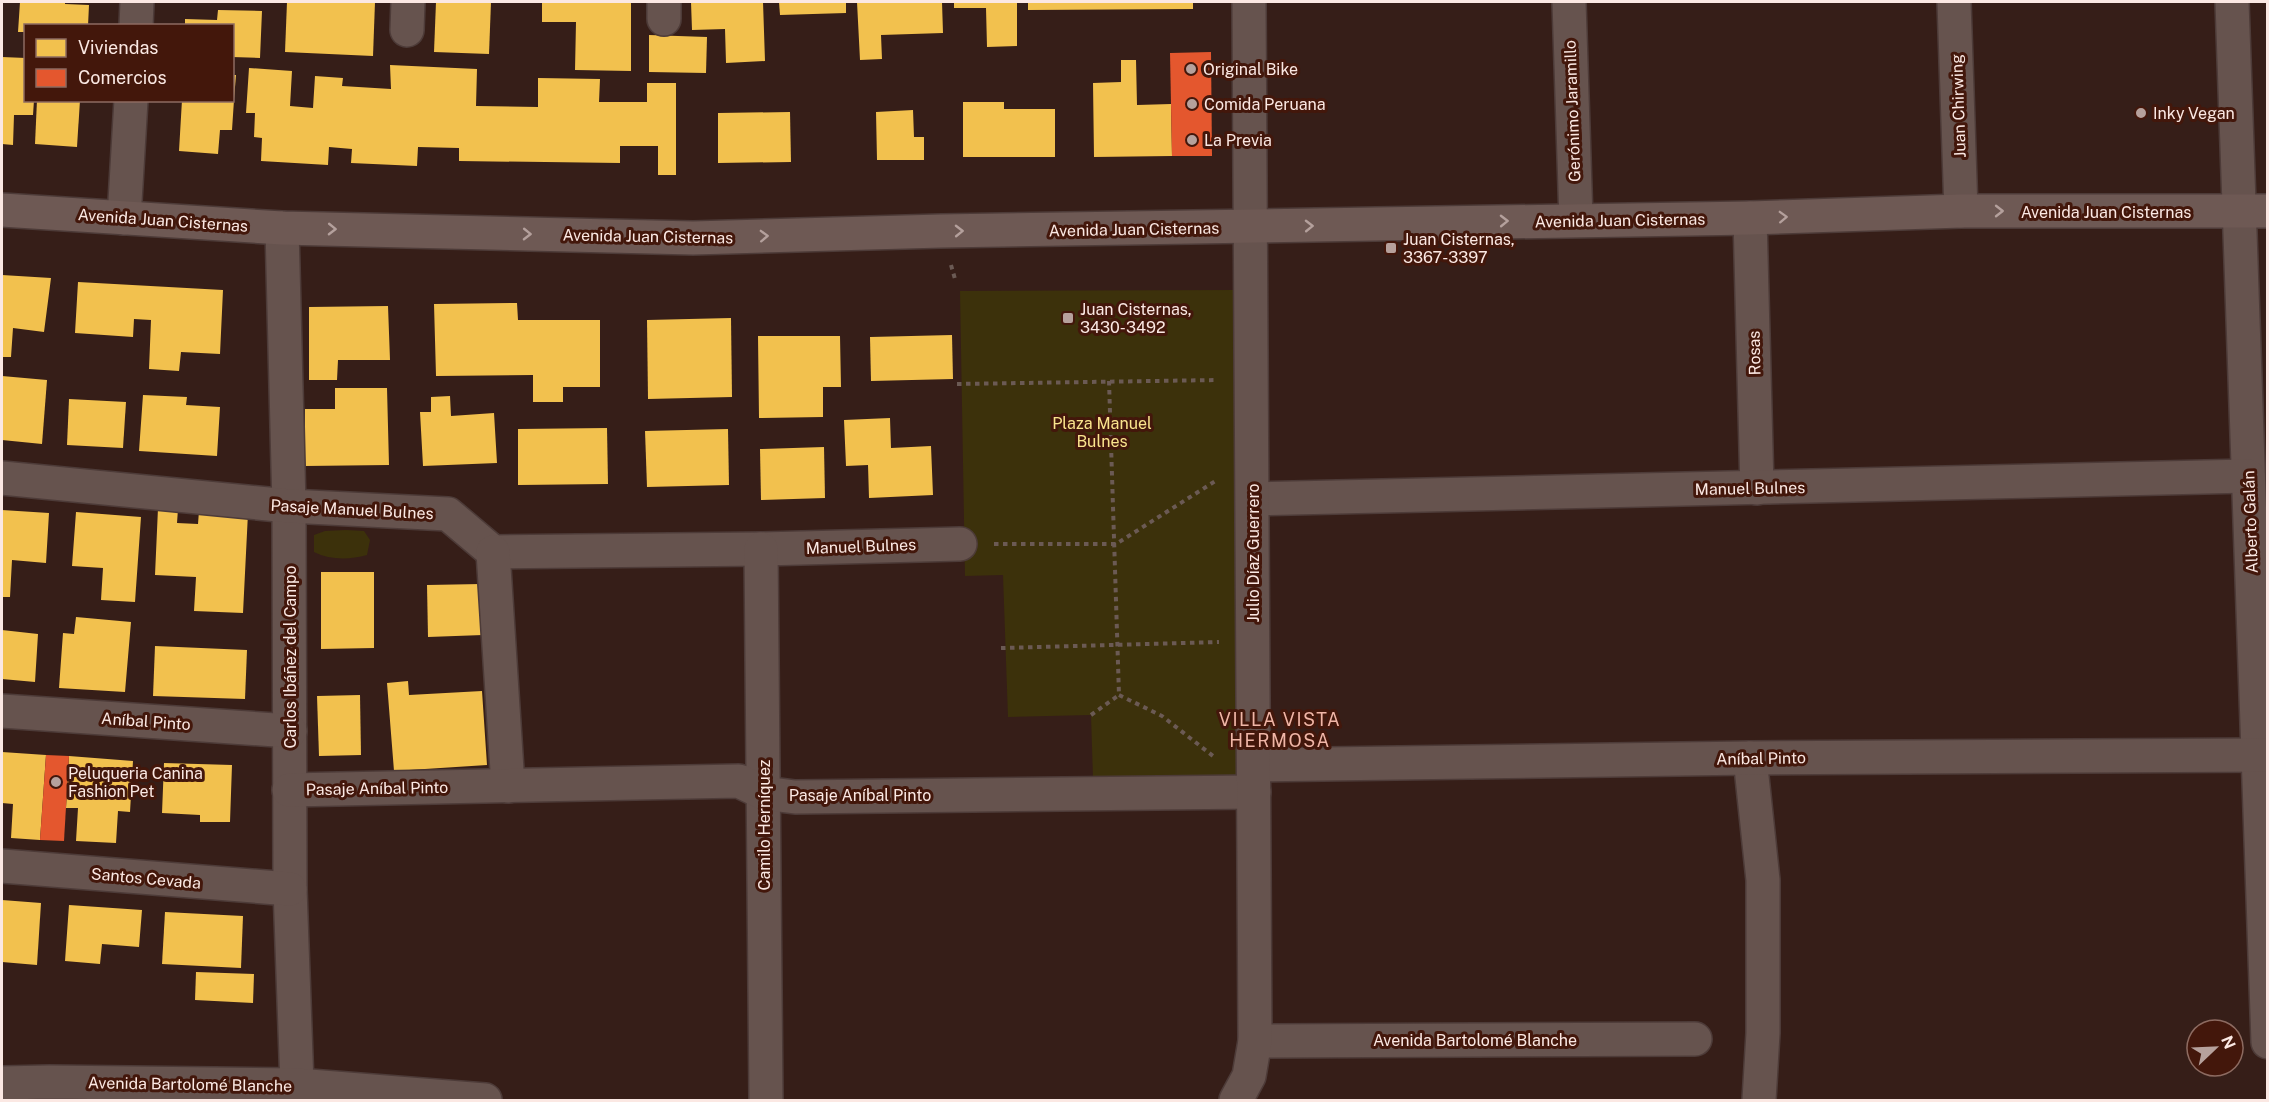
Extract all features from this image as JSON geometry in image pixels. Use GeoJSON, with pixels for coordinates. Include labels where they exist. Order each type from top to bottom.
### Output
{"type":"FeatureCollection","features":[{"type":"Feature","properties":{"kind":"main road","name":"Avenida Juan Cisternas"},"geometry":{"type":"LineString","coordinates":[[2,210],[282,228],[693,238],[941,231],[1750,218],[1961,211],[2253,212]]}},
{"type":"Feature","properties":{"kind":"street"},"geometry":{"type":"LineString","coordinates":[[136,24],[137,2]]}},
{"type":"Feature","properties":{"kind":"street","name":"Julio Díaz Guerrero"},"geometry":{"type":"LineString","coordinates":[[1236,1101],[1249,1076],[1255,1041],[1249,2]]}},
{"type":"Feature","properties":{"kind":"street","name":"Gerónimo Jaramillo"},"geometry":{"type":"LineString","coordinates":[[1569,2],[1576,220]]}},
{"type":"Feature","properties":{"kind":"street","name":"Juan Chirwing"},"geometry":{"type":"LineString","coordinates":[[1954,2],[1961,211]]}},
{"type":"Feature","properties":{"kind":"street","name":"Alberto Galán"},"geometry":{"type":"LineString","coordinates":[[2232,2],[2253,212],[2248,476],[2263,755],[2268,1042]]}},
{"type":"Feature","properties":{"kind":"street"},"geometry":{"type":"LineString","coordinates":[[124,218],[131,102]]}},
{"type":"Feature","properties":{"kind":"street","name":"Rosas"},"geometry":{"type":"LineString","coordinates":[[1750,218],[1757,488]]}},
{"type":"Feature","properties":{"kind":"street","name":"Carlos Ibáñez del Campo"},"geometry":{"type":"LineString","coordinates":[[282,228],[289,506],[290,889],[297,1085]]}},
{"type":"Feature","properties":{"kind":"street","name":"Manuel Bulnes"},"geometry":{"type":"LineString","coordinates":[[1253,499],[2248,476]]}},
{"type":"Feature","properties":{"kind":"street","name":"Pasaje Manuel Bulnes"},"geometry":{"type":"LineString","coordinates":[[2,478],[289,506],[448,514],[494,552]]}},
{"type":"Feature","properties":{"kind":"street","name":"Manuel Bulnes"},"geometry":{"type":"LineString","coordinates":[[761,549],[960,544]]}},
{"type":"Feature","properties":{"kind":"street"},"geometry":{"type":"LineString","coordinates":[[508,786],[494,552],[761,549]]}},
{"type":"Feature","properties":{"kind":"street","name":"Camilo Herníquez"},"geometry":{"type":"LineString","coordinates":[[761,549],[766,1101]]}},
{"type":"Feature","properties":{"kind":"street","name":"Aníbal Pinto"},"geometry":{"type":"LineString","coordinates":[[2,711],[290,731]]}},
{"type":"Feature","properties":{"kind":"street","name":"Aníbal Pinto"},"geometry":{"type":"LineString","coordinates":[[1254,779],[1750,758],[2263,755]]}},
{"type":"Feature","properties":{"kind":"street"},"geometry":{"type":"LineString","coordinates":[[1750,758],[1763,880],[1759,1101]]}},
{"type":"Feature","properties":{"kind":"street","name":"Pasaje Aníbal Pinto"},"geometry":{"type":"LineString","coordinates":[[289,790],[739,781],[764,793],[795,797],[1254,779]]}},
{"type":"Feature","properties":{"kind":"street","name":"Santos Cevada"},"geometry":{"type":"LineString","coordinates":[[2,866],[290,889]]}},
{"type":"Feature","properties":{"kind":"street","name":"Avenida Bartolomé Blanche"},"geometry":{"type":"LineString","coordinates":[[1255,1041],[1695,1039]]}},
{"type":"Feature","properties":{"kind":"street","name":"Avenida Bartolomé Blanche"},"geometry":{"type":"LineString","coordinates":[[2,1083],[297,1085],[485,1101]]}},
{"type":"Feature","properties":{"kind":"path"},"geometry":{"type":"LineString","coordinates":[[957,384],[1252,379]]}},
{"type":"Feature","properties":{"kind":"path"},"geometry":{"type":"LineString","coordinates":[[1109,381],[1116,544],[1119,695]]}},
{"type":"Feature","properties":{"kind":"path"},"geometry":{"type":"LineString","coordinates":[[960,544],[1116,544],[1252,458]]}},
{"type":"Feature","properties":{"kind":"path"},"geometry":{"type":"LineString","coordinates":[[1001,648],[1253,640]]}},
{"type":"Feature","properties":{"kind":"path"},"geometry":{"type":"LineString","coordinates":[[1091,715],[1119,695]]}},
{"type":"Feature","properties":{"kind":"path"},"geometry":{"type":"LineString","coordinates":[[1119,695],[1162,716],[1216,758]]}},
{"type":"Feature","properties":{"kind":"green space","name":"Plaza Manuel Bulnes"},"geometry":{"type":"Polygon","coordinates":[[[1239,290],[1242,778],[1093,778],[1091,715],[1008,717],[1003,575],[965,576],[960,291],[1239,290]]]}},
{"type":"Feature","properties":{"kind":"green space"},"geometry":{"type":"Polygon","coordinates":[[[325,531],[364,531],[370,540],[367,555],[340,558],[326,557],[314,552],[314,535],[325,531]]]}},
{"type":"Feature","properties":{"kind":"building: Viviendas"},"geometry":{"type":"Polygon","coordinates":[[[20,2],[65,2],[65,4],[89,5],[88,24],[24,24],[24,32],[18,32],[20,2]]]}},
{"type":"Feature","properties":{"kind":"building: Viviendas"},"geometry":{"type":"Polygon","coordinates":[[[287,2],[375,2],[373,56],[285,52],[287,2]]]}},
{"type":"Feature","properties":{"kind":"building: Viviendas"},"geometry":{"type":"Polygon","coordinates":[[[436,2],[491,2],[489,54],[434,52],[436,2]]]}},
{"type":"Feature","properties":{"kind":"building: Viviendas"},"geometry":{"type":"Polygon","coordinates":[[[542,2],[631,2],[631,71],[575,70],[576,22],[542,22],[542,2]]]}},
{"type":"Feature","properties":{"kind":"building: Viviendas"},"geometry":{"type":"Polygon","coordinates":[[[691,2],[763,2],[765,61],[726,63],[725,29],[692,30],[691,2]]]}},
{"type":"Feature","properties":{"kind":"building: Viviendas"},"geometry":{"type":"Polygon","coordinates":[[[779,2],[846,2],[846,13],[780,15],[779,2]]]}},
{"type":"Feature","properties":{"kind":"building: Viviendas"},"geometry":{"type":"Polygon","coordinates":[[[857,2],[942,2],[943,33],[881,35],[882,59],[860,60],[857,2]]]}},
{"type":"Feature","properties":{"kind":"building: Viviendas"},"geometry":{"type":"Polygon","coordinates":[[[954,2],[1017,2],[1017,46],[987,47],[986,8],[954,8],[954,2]]]}},
{"type":"Feature","properties":{"kind":"building: Viviendas"},"geometry":{"type":"Polygon","coordinates":[[[1028,2],[1193,2],[1193,9],[1028,10],[1028,2]]]}},
{"type":"Feature","properties":{"kind":"building: Viviendas"},"geometry":{"type":"Polygon","coordinates":[[[218,10],[262,11],[260,58],[234,57],[234,24],[185,24],[185,19],[217,20],[218,10]]]}},
{"type":"Feature","properties":{"kind":"building: Viviendas"},"geometry":{"type":"Polygon","coordinates":[[[649,35],[707,37],[706,73],[649,72],[649,35]]]}},
{"type":"Feature","properties":{"kind":"building: Viviendas"},"geometry":{"type":"Polygon","coordinates":[[[2,57],[24,58],[24,102],[34,102],[33,115],[14,115],[13,145],[2,144],[2,57]]]}},
{"type":"Feature","properties":{"kind":"building: Viviendas"},"geometry":{"type":"Polygon","coordinates":[[[1121,60],[1136,60],[1137,105],[1171,104],[1172,156],[1094,157],[1093,83],[1121,82],[1121,60]]]}},
{"type":"Feature","properties":{"kind":"building: Viviendas"},"geometry":{"type":"Polygon","coordinates":[[[390,65],[477,69],[476,106],[538,107],[538,78],[600,79],[599,102],[647,102],[647,83],[676,83],[676,175],[658,175],[658,146],[620,146],[620,163],[459,161],[459,148],[418,147],[417,166],[351,163],[352,149],[329,147],[328,165],[261,161],[262,138],[254,137],[255,113],[246,113],[249,68],[292,71],[290,106],[313,108],[315,76],[343,78],[342,86],[391,89],[390,65]]]}},
{"type":"Feature","properties":{"kind":"building: Viviendas"},"geometry":{"type":"Polygon","coordinates":[[[234,75],[236,75],[234,99],[234,75]]]}},
{"type":"Feature","properties":{"kind":"building: Viviendas"},"geometry":{"type":"Polygon","coordinates":[[[37,102],[80,102],[77,147],[35,144],[37,102]]]}},
{"type":"Feature","properties":{"kind":"building: Viviendas"},"geometry":{"type":"Polygon","coordinates":[[[182,102],[234,102],[232,130],[220,130],[218,154],[179,151],[182,102]]]}},
{"type":"Feature","properties":{"kind":"building: Viviendas"},"geometry":{"type":"Polygon","coordinates":[[[963,102],[1004,102],[1004,109],[1055,109],[1055,157],[963,157],[963,102]]]}},
{"type":"Feature","properties":{"kind":"building: Viviendas"},"geometry":{"type":"Polygon","coordinates":[[[913,110],[914,137],[924,137],[924,160],[877,160],[876,112],[913,110]]]}},
{"type":"Feature","properties":{"kind":"building: Viviendas"},"geometry":{"type":"Polygon","coordinates":[[[790,112],[791,162],[718,163],[718,113],[790,112]]]}},
{"type":"Feature","properties":{"kind":"building: Viviendas"},"geometry":{"type":"Polygon","coordinates":[[[2,275],[51,278],[44,332],[13,328],[11,357],[2,357],[2,275]]]}},
{"type":"Feature","properties":{"kind":"building: Viviendas"},"geometry":{"type":"Polygon","coordinates":[[[78,282],[223,290],[220,354],[181,352],[179,371],[149,369],[151,320],[134,319],[133,337],[75,333],[78,282]]]}},
{"type":"Feature","properties":{"kind":"building: Viviendas"},"geometry":{"type":"Polygon","coordinates":[[[517,303],[518,320],[600,320],[600,387],[563,387],[563,402],[533,402],[533,375],[436,376],[434,304],[517,303]]]}},
{"type":"Feature","properties":{"kind":"building: Viviendas"},"geometry":{"type":"Polygon","coordinates":[[[388,306],[390,360],[338,360],[337,380],[309,380],[309,307],[388,306]]]}},
{"type":"Feature","properties":{"kind":"building: Viviendas"},"geometry":{"type":"Polygon","coordinates":[[[731,318],[732,397],[648,399],[647,320],[731,318]]]}},
{"type":"Feature","properties":{"kind":"building: Viviendas"},"geometry":{"type":"Polygon","coordinates":[[[952,335],[953,379],[871,381],[870,337],[952,335]]]}},
{"type":"Feature","properties":{"kind":"building: Viviendas"},"geometry":{"type":"Polygon","coordinates":[[[758,336],[840,336],[841,387],[823,387],[823,417],[759,418],[758,336]]]}},
{"type":"Feature","properties":{"kind":"building: Viviendas"},"geometry":{"type":"Polygon","coordinates":[[[2,376],[47,380],[42,444],[2,440],[2,376]]]}},
{"type":"Feature","properties":{"kind":"building: Viviendas"},"geometry":{"type":"Polygon","coordinates":[[[335,388],[387,388],[389,465],[305,466],[305,409],[335,409],[335,388]]]}},
{"type":"Feature","properties":{"kind":"building: Viviendas"},"geometry":{"type":"Polygon","coordinates":[[[143,395],[187,397],[186,405],[220,407],[217,456],[139,451],[143,395]]]}},
{"type":"Feature","properties":{"kind":"building: Viviendas"},"geometry":{"type":"Polygon","coordinates":[[[450,396],[451,416],[494,413],[497,463],[423,466],[420,412],[431,412],[431,397],[450,396]]]}},
{"type":"Feature","properties":{"kind":"building: Viviendas"},"geometry":{"type":"Polygon","coordinates":[[[69,399],[126,402],[123,448],[67,445],[69,399]]]}},
{"type":"Feature","properties":{"kind":"building: Viviendas"},"geometry":{"type":"Polygon","coordinates":[[[890,418],[891,448],[931,446],[933,495],[869,498],[868,465],[846,466],[844,420],[890,418]]]}},
{"type":"Feature","properties":{"kind":"building: Viviendas"},"geometry":{"type":"Polygon","coordinates":[[[607,428],[608,484],[518,485],[518,429],[607,428]]]}},
{"type":"Feature","properties":{"kind":"building: Viviendas"},"geometry":{"type":"Polygon","coordinates":[[[728,429],[729,485],[647,487],[645,431],[728,429]]]}},
{"type":"Feature","properties":{"kind":"building: Viviendas"},"geometry":{"type":"Polygon","coordinates":[[[824,447],[825,498],[761,500],[760,449],[824,447]]]}},
{"type":"Feature","properties":{"kind":"building: Viviendas"},"geometry":{"type":"Polygon","coordinates":[[[158,508],[178,509],[177,523],[198,524],[199,511],[248,513],[243,613],[194,611],[196,577],[155,575],[158,508]]]}},
{"type":"Feature","properties":{"kind":"building: Viviendas"},"geometry":{"type":"Polygon","coordinates":[[[2,510],[49,513],[46,563],[12,560],[10,597],[2,597],[2,510]]]}},
{"type":"Feature","properties":{"kind":"building: Viviendas"},"geometry":{"type":"Polygon","coordinates":[[[76,512],[141,517],[135,602],[101,600],[103,568],[72,566],[76,512]]]}},
{"type":"Feature","properties":{"kind":"building: Viviendas"},"geometry":{"type":"Polygon","coordinates":[[[321,572],[374,572],[374,648],[321,649],[321,572]]]}},
{"type":"Feature","properties":{"kind":"building: Viviendas"},"geometry":{"type":"Polygon","coordinates":[[[481,584],[483,635],[428,637],[427,585],[481,584]]]}},
{"type":"Feature","properties":{"kind":"building: Viviendas"},"geometry":{"type":"Polygon","coordinates":[[[76,617],[131,622],[125,692],[59,688],[63,633],[74,634],[76,617]]]}},
{"type":"Feature","properties":{"kind":"building: Viviendas"},"geometry":{"type":"Polygon","coordinates":[[[2,630],[38,634],[35,682],[2,679],[2,630]]]}},
{"type":"Feature","properties":{"kind":"building: Viviendas"},"geometry":{"type":"Polygon","coordinates":[[[155,646],[247,650],[245,699],[153,696],[155,646]]]}},
{"type":"Feature","properties":{"kind":"building: Viviendas"},"geometry":{"type":"Polygon","coordinates":[[[408,681],[409,695],[482,691],[487,765],[394,771],[387,683],[408,681]]]}},
{"type":"Feature","properties":{"kind":"building: Viviendas"},"geometry":{"type":"Polygon","coordinates":[[[360,695],[361,755],[319,756],[317,696],[360,695]]]}},
{"type":"Feature","properties":{"kind":"building: Viviendas"},"geometry":{"type":"Polygon","coordinates":[[[2,752],[46,755],[40,840],[11,838],[13,804],[2,803],[2,752]]]}},
{"type":"Feature","properties":{"kind":"building: Viviendas"},"geometry":{"type":"Polygon","coordinates":[[[69,756],[133,761],[130,812],[118,811],[116,843],[76,841],[78,808],[66,808],[69,756]]]}},
{"type":"Feature","properties":{"kind":"building: Viviendas"},"geometry":{"type":"Polygon","coordinates":[[[164,763],[232,765],[230,822],[200,822],[200,815],[162,813],[164,763]]]}},
{"type":"Feature","properties":{"kind":"building: Viviendas"},"geometry":{"type":"Polygon","coordinates":[[[2,900],[41,903],[37,965],[2,962],[2,900]]]}},
{"type":"Feature","properties":{"kind":"building: Viviendas"},"geometry":{"type":"Polygon","coordinates":[[[69,905],[142,910],[139,947],[102,944],[100,964],[65,961],[69,905]]]}},
{"type":"Feature","properties":{"kind":"building: Viviendas"},"geometry":{"type":"Polygon","coordinates":[[[165,912],[243,916],[241,968],[162,964],[165,912]]]}},
{"type":"Feature","properties":{"kind":"building: Viviendas"},"geometry":{"type":"Polygon","coordinates":[[[196,972],[254,974],[253,1003],[195,1000],[196,972]]]}},
{"type":"Feature","properties":{"kind":"building: Comercios"},"geometry":{"type":"Polygon","coordinates":[[[1211,52],[1212,156],[1172,156],[1170,53],[1211,52]]]}},
{"type":"Feature","properties":{"kind":"building: Comercios","name":"Peluqueria Canina Fashion Pet"},"geometry":{"type":"Polygon","coordinates":[[[46,755],[69,756],[64,841],[40,840],[46,755]]]}},
{"type":"Feature","properties":{"kind":"place","name":"Original Bike"},"geometry":{"type":"Point","coordinates":[1191,69]}},
{"type":"Feature","properties":{"kind":"place","name":"Comida Peruana"},"geometry":{"type":"Point","coordinates":[1192,104]}},
{"type":"Feature","properties":{"kind":"place","name":"Inky Vegan"},"geometry":{"type":"Point","coordinates":[2141,113]}},
{"type":"Feature","properties":{"kind":"place","name":"La Previa"},"geometry":{"type":"Point","coordinates":[1192,140]}},
{"type":"Feature","properties":{"kind":"place","name":"Juan Cisternas, 3367-3397"},"geometry":{"type":"Point","coordinates":[1391,248]}},
{"type":"Feature","properties":{"kind":"place","name":"Juan Cisternas, 3430-3492"},"geometry":{"type":"Point","coordinates":[1068,318]}},
{"type":"Feature","properties":{"kind":"place","name":"Peluqueria Canina Fashion Pet"},"geometry":{"type":"Point","coordinates":[56,782]}},
{"type":"Feature","properties":{"kind":"district","name":"VILLA VISTA HERMOSA"},"geometry":{"type":"Point","coordinates":[1280,730]}}]}
